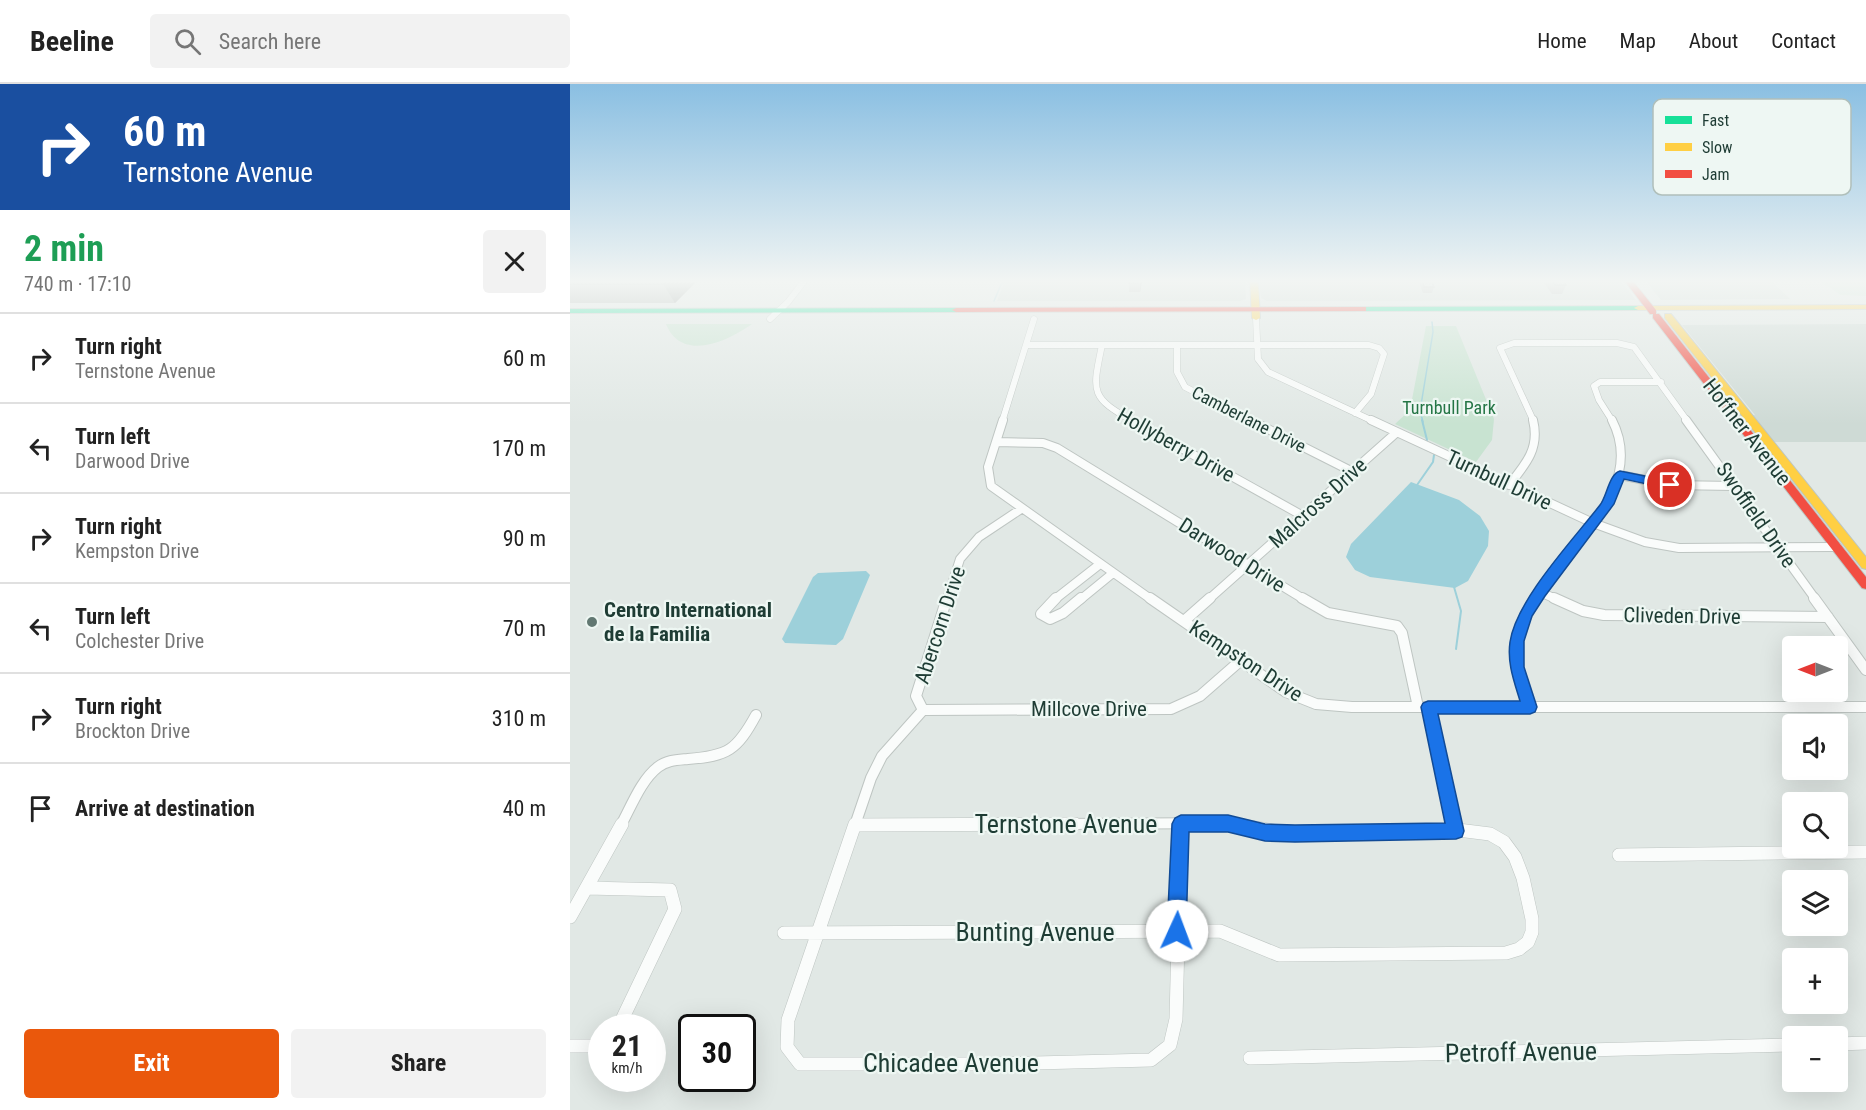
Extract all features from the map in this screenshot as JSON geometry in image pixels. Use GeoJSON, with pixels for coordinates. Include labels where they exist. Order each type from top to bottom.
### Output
{"type":"FeatureCollection","features":[{"type":"Feature","properties":{"kind":"main road","name":"Hoffner Avenue"},"geometry":{"type":"LineString","coordinates":[[1671,328],[1866,585]]}},
{"type":"Feature","properties":{"kind":"main road","name":"Hoffner Avenue"},"geometry":{"type":"LineString","coordinates":[[1672,328],[1864,562]]}},
{"type":"Feature","properties":{"kind":"main road"},"geometry":{"type":"LineString","coordinates":[[1792,489],[1801,495],[1845,551],[1864,562]]}},
{"type":"Feature","properties":{"kind":"street"},"geometry":{"type":"LineString","coordinates":[[1021,508],[991,486],[988,467],[1031,328]]}},
{"type":"Feature","properties":{"kind":"street","name":"Turnbull Drive"},"geometry":{"type":"LineString","coordinates":[[1256,328],[1260,364],[1268,372],[1509,485],[1634,540],[1657,546],[1837,547]]}},
{"type":"Feature","properties":{"kind":"street","name":"Swoffield Drive"},"geometry":{"type":"LineString","coordinates":[[1509,485],[1525,466],[1536,445],[1536,428],[1500,348],[1514,343],[1617,343],[1634,347],[1866,670]]}},
{"type":"Feature","properties":{"kind":"street"},"geometry":{"type":"LineString","coordinates":[[1027,345],[1369,345],[1379,348],[1384,354],[1373,394],[1355,413]]}},
{"type":"Feature","properties":{"kind":"street","name":"Hollyberry Drive"},"geometry":{"type":"LineString","coordinates":[[1102,345],[1094,388],[1097,399],[1303,516]]}},
{"type":"Feature","properties":{"kind":"street","name":"Camberlane Drive"},"geometry":{"type":"LineString","coordinates":[[1177,345],[1178,380],[1185,387],[1353,472]]}},
{"type":"Feature","properties":{"kind":"street"},"geometry":{"type":"LineString","coordinates":[[1530,707],[1517,667],[1517,641],[1526,616],[1540,592],[1609,501],[1620,475],[1620,443],[1614,423],[1595,393],[1594,386],[1600,382],[1661,382]]}},
{"type":"Feature","properties":{"kind":"street","name":"Malcross Drive"},"geometry":{"type":"LineString","coordinates":[[1184,621],[1397,432]]}},
{"type":"Feature","properties":{"kind":"street","name":"Darwood Drive"},"geometry":{"type":"LineString","coordinates":[[996,442],[1043,443],[1058,448],[1328,613],[1397,626],[1423,707],[1456,831]]}},
{"type":"Feature","properties":{"kind":"street"},"geometry":{"type":"LineString","coordinates":[[1620,475],[1670,485],[1734,486]]}},
{"type":"Feature","properties":{"kind":"street","name":"Kempston Drive"},"geometry":{"type":"LineString","coordinates":[[1021,508],[1286,692],[1316,705],[1352,707],[1866,706]]}},
{"type":"Feature","properties":{"kind":"street","name":"Abercorn Drive"},"geometry":{"type":"LineString","coordinates":[[788,1020],[871,778],[882,756],[923,710],[916,696],[960,559],[979,537],[1021,508]]}},
{"type":"Feature","properties":{"kind":"street"},"geometry":{"type":"LineString","coordinates":[[1100,564],[1047,605],[1041,614],[1050,619],[1063,613],[1113,573]]}},
{"type":"Feature","properties":{"kind":"street","name":"Cliveden Drive"},"geometry":{"type":"LineString","coordinates":[[1540,592],[1583,610],[1604,615],[1828,617]]}},
{"type":"Feature","properties":{"kind":"street","name":"Millcove Drive"},"geometry":{"type":"LineString","coordinates":[[923,710],[1171,708],[1200,696],[1240,661]]}},
{"type":"Feature","properties":{"kind":"street"},"geometry":{"type":"LineString","coordinates":[[570,917],[649,775],[659,766],[672,760],[715,757],[742,741],[756,715]]}},
{"type":"Feature","properties":{"kind":"street"},"geometry":{"type":"LineString","coordinates":[[1177,931],[1181,824]]}},
{"type":"Feature","properties":{"kind":"street","name":"Ternstone Avenue"},"geometry":{"type":"LineString","coordinates":[[856,825],[1228,824],[1265,832],[1456,831],[1488,833],[1504,843],[1514,855],[1533,923],[1529,942]]}},
{"type":"Feature","properties":{"kind":"street"},"geometry":{"type":"LineString","coordinates":[[1619,855],[1866,852]]}},
{"type":"Feature","properties":{"kind":"street"},"geometry":{"type":"LineString","coordinates":[[587,888],[670,890],[675,909],[626,1014]]}},
{"type":"Feature","properties":{"kind":"street","name":"Chicadee Avenue"},"geometry":{"type":"LineString","coordinates":[[788,1020],[787,1047],[800,1064],[993,1064],[1151,1060],[1170,1045],[1176,1019],[1177,931]]}},
{"type":"Feature","properties":{"kind":"street","name":"Bunting Avenue"},"geometry":{"type":"LineString","coordinates":[[784,933],[1220,931],[1249,940],[1279,955],[1506,953],[1520,950],[1529,942]]}},
{"type":"Feature","properties":{"kind":"street"},"geometry":{"type":"LineString","coordinates":[[1848,1044],[1866,1043]]}},
{"type":"Feature","properties":{"kind":"street","name":"Petroff Avenue"},"geometry":{"type":"LineString","coordinates":[[1250,1058],[1782,1045]]}},
{"type":"Feature","properties":{"kind":"street"},"geometry":{"type":"LineString","coordinates":[[570,1046],[588,1046]]}},
{"type":"Feature","properties":{"kind":"shaded area"},"geometry":{"type":"Polygon","coordinates":[[[1684,328],[1866,328],[1866,442],[1771,442],[1750,416],[1755,415],[1684,328]]]}},
{"type":"Feature","properties":{"kind":"green space"},"geometry":{"type":"Polygon","coordinates":[[[668,328],[746,328],[731,337],[706,345],[694,346],[683,343],[673,336],[668,328]]]}},
{"type":"Feature","properties":{"kind":"green space","name":"Turnbull Park"},"geometry":{"type":"Polygon","coordinates":[[[1426,328],[1457,328],[1494,419],[1492,440],[1476,462],[1395,424],[1410,410],[1426,328]]]}},
{"type":"Feature","properties":{"kind":"water"},"geometry":{"type":"Polygon","coordinates":[[[1411,482],[1459,500],[1480,516],[1489,531],[1488,546],[1468,581],[1455,588],[1370,577],[1355,570],[1346,557],[1351,544],[1411,482]]]}},
{"type":"Feature","properties":{"kind":"water"},"geometry":{"type":"Polygon","coordinates":[[[866,571],[870,575],[843,639],[836,645],[785,643],[782,639],[813,577],[818,573],[866,571]]]}},
{"type":"Feature","properties":{"kind":"waterway"},"geometry":{"type":"LineString","coordinates":[[1423,422],[1420,411],[1433,328]]}},
{"type":"Feature","properties":{"kind":"waterway"},"geometry":{"type":"LineString","coordinates":[[1422,420],[1427,440]]}},
{"type":"Feature","properties":{"kind":"waterway"},"geometry":{"type":"LineString","coordinates":[[1417,485],[1433,462],[1434,455]]}},
{"type":"Feature","properties":{"kind":"waterway"},"geometry":{"type":"LineString","coordinates":[[1454,587],[1461,611],[1456,649]]}},
{"type":"Feature","properties":{"kind":"traffic: slow"},"geometry":{"type":"LineString","coordinates":[[1677,328],[1866,565]]}},
{"type":"Feature","properties":{"kind":"traffic: jam"},"geometry":{"type":"LineString","coordinates":[[1665,328],[1866,585]]}},
{"type":"Feature","properties":{"kind":"place","name":"Centro International de la Familia"},"geometry":{"type":"Point","coordinates":[592,622]}},
{"type":"Feature","properties":{"kind":"route"},"geometry":{"type":"LineString","coordinates":[[1177,931],[1181,824],[1228,824],[1265,832],[1295,833],[1456,831],[1428,707],[1530,707],[1517,667],[1517,641],[1526,616],[1540,592],[1609,501],[1620,475],[1670,485]]}}]}
